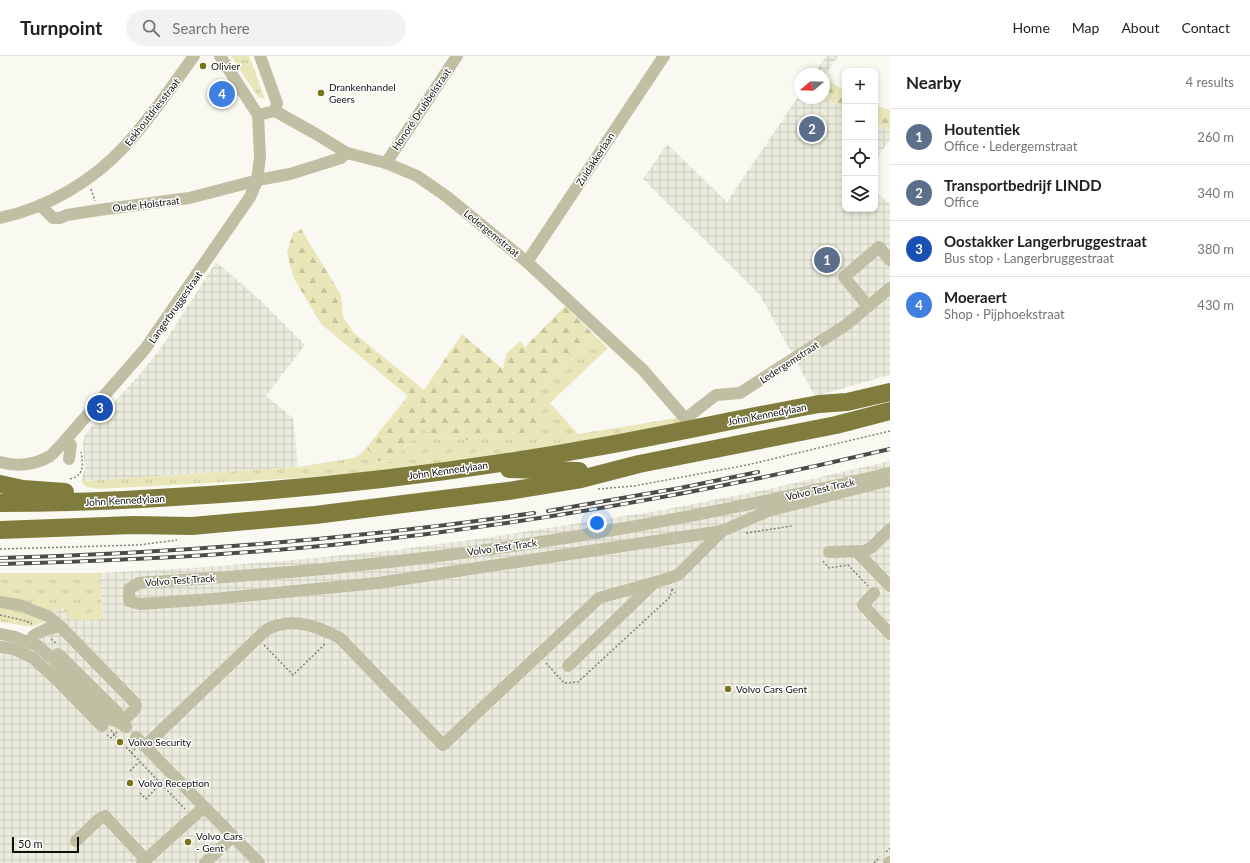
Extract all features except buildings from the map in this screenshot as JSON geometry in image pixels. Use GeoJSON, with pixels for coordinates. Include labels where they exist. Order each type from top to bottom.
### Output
{"type":"FeatureCollection","features":[{"type":"Feature","properties":{"kind":"highway","name":"John Kennedylaan"},"geometry":{"type":"LineString","coordinates":[[0,503],[100,501],[234,494],[302,488],[445,471],[602,446],[819,404],[847,402],[890,392]]}},
{"type":"Feature","properties":{"kind":"highway","name":"John Kennedylaan"},"geometry":{"type":"LineString","coordinates":[[0,530],[133,525],[192,526],[314,515],[508,492],[581,479],[639,464],[836,425],[890,411]]}},
{"type":"Feature","properties":{"kind":"highway","name":"John Kennedylaan"},"geometry":{"type":"LineString","coordinates":[[0,512],[83,510],[194,503],[409,484],[495,470],[588,470],[639,464]]}},
{"type":"Feature","properties":{"kind":"highway"},"geometry":{"type":"LineString","coordinates":[[0,484],[23,489],[79,494],[277,484],[397,472],[445,471]]}},
{"type":"Feature","properties":{"kind":"highway"},"geometry":{"type":"LineString","coordinates":[[0,540],[139,536],[192,526]]}},
{"type":"Feature","properties":{"kind":"street","name":"Eekhoutdriesstraat"},"geometry":{"type":"LineString","coordinates":[[0,218],[40,205],[66,193],[99,171],[124,147],[150,117],[194,56]]}},
{"type":"Feature","properties":{"kind":"street"},"geometry":{"type":"LineString","coordinates":[[220,56],[258,115],[275,111],[277,103],[260,56]]}},
{"type":"Feature","properties":{"kind":"street","name":"Honoré Drubbelstraat"},"geometry":{"type":"LineString","coordinates":[[386,163],[457,56]]}},
{"type":"Feature","properties":{"kind":"street","name":"Zuidakkerlaan"},"geometry":{"type":"LineString","coordinates":[[527,262],[664,56]]}},
{"type":"Feature","properties":{"kind":"street","name":"Ledergemstraat"},"geometry":{"type":"LineString","coordinates":[[275,111],[346,153],[386,163],[417,176],[446,196],[527,262],[643,370],[687,421],[716,395],[740,393],[846,325],[890,288]]}},
{"type":"Feature","properties":{"kind":"street","name":"Langerbruggestraat"},"geometry":{"type":"LineString","coordinates":[[0,462],[6,464],[23,465],[49,456],[69,436],[145,349],[250,197],[257,181],[260,157],[258,115]]}},
{"type":"Feature","properties":{"kind":"street"},"geometry":{"type":"LineString","coordinates":[[257,181],[290,174],[341,158],[346,153]]}},
{"type":"Feature","properties":{"kind":"street","name":"Oude Holstraat"},"geometry":{"type":"LineString","coordinates":[[40,205],[53,218],[60,218],[67,215],[99,210],[189,198],[257,181]]}},
{"type":"Feature","properties":{"kind":"street"},"geometry":{"type":"LineString","coordinates":[[868,306],[844,277],[879,247],[890,260]]}},
{"type":"Feature","properties":{"kind":"street"},"geometry":{"type":"LineString","coordinates":[[69,436],[71,445],[69,459]]}},
{"type":"Feature","properties":{"kind":"street","name":"Volvo Test Track"},"geometry":{"type":"LineString","coordinates":[[890,473],[705,513],[486,550],[352,566],[247,576],[139,583],[128,588],[129,601],[140,604],[199,600],[378,583],[722,531],[768,511],[890,480]]}},
{"type":"Feature","properties":{"kind":"street"},"geometry":{"type":"LineString","coordinates":[[824,554],[857,552],[869,549],[890,529]]}},
{"type":"Feature","properties":{"kind":"street"},"geometry":{"type":"LineString","coordinates":[[259,863],[141,742],[266,630],[276,625],[286,623],[305,624],[322,628],[340,638],[443,745],[599,598],[655,583],[678,575],[722,531]]}},
{"type":"Feature","properties":{"kind":"street"},"geometry":{"type":"LineString","coordinates":[[857,552],[890,586]]}},
{"type":"Feature","properties":{"kind":"street"},"geometry":{"type":"LineString","coordinates":[[568,666],[655,583]]}},
{"type":"Feature","properties":{"kind":"street"},"geometry":{"type":"LineString","coordinates":[[874,593],[863,605],[890,634]]}},
{"type":"Feature","properties":{"kind":"street"},"geometry":{"type":"LineString","coordinates":[[0,602],[19,605],[48,616],[60,627],[135,703],[135,709],[122,724]]}},
{"type":"Feature","properties":{"kind":"street"},"geometry":{"type":"LineString","coordinates":[[0,627],[37,633],[53,627],[60,627]]}},
{"type":"Feature","properties":{"kind":"street"},"geometry":{"type":"LineString","coordinates":[[37,633],[40,638],[81,675],[117,712],[122,724]]}},
{"type":"Feature","properties":{"kind":"street"},"geometry":{"type":"LineString","coordinates":[[0,634],[15,637],[38,646],[54,660],[110,719],[122,724]]}},
{"type":"Feature","properties":{"kind":"street"},"geometry":{"type":"LineString","coordinates":[[0,647],[14,649],[33,658],[102,726]]}},
{"type":"Feature","properties":{"kind":"street"},"geometry":{"type":"LineString","coordinates":[[76,841],[100,818],[105,816],[144,861],[204,807]]}},
{"type":"Feature","properties":{"kind":"street"},"geometry":{"type":"LineString","coordinates":[[205,863],[232,836]]}},
{"type":"Feature","properties":{"kind":"path"},"geometry":{"type":"LineString","coordinates":[[84,180],[90,188],[99,210]]}},
{"type":"Feature","properties":{"kind":"path"},"geometry":{"type":"LineString","coordinates":[[70,480],[77,478],[81,472],[83,464],[81,446]]}},
{"type":"Feature","properties":{"kind":"path"},"geometry":{"type":"LineString","coordinates":[[742,533],[792,526]]}},
{"type":"Feature","properties":{"kind":"path"},"geometry":{"type":"LineString","coordinates":[[0,549],[66,548]]}},
{"type":"Feature","properties":{"kind":"path"},"geometry":{"type":"LineString","coordinates":[[824,554],[829,568],[848,565],[874,593]]}},
{"type":"Feature","properties":{"kind":"path"},"geometry":{"type":"LineString","coordinates":[[545,662],[564,683],[578,682],[670,597],[672,589],[675,593]]}},
{"type":"Feature","properties":{"kind":"path"},"geometry":{"type":"LineString","coordinates":[[0,615],[26,621],[37,633]]}},
{"type":"Feature","properties":{"kind":"path"},"geometry":{"type":"LineString","coordinates":[[257,638],[292,675],[334,635]]}},
{"type":"Feature","properties":{"kind":"path"},"geometry":{"type":"LineString","coordinates":[[131,753],[141,742]]}},
{"type":"Feature","properties":{"kind":"path"},"geometry":{"type":"LineString","coordinates":[[126,747],[192,818]]}},
{"type":"Feature","properties":{"kind":"path"},"geometry":{"type":"LineString","coordinates":[[130,771],[139,762]]}},
{"type":"Feature","properties":{"kind":"path"},"geometry":{"type":"LineString","coordinates":[[140,793],[146,799],[160,784]]}},
{"type":"Feature","properties":{"kind":"shaded area"},"geometry":{"type":"Polygon","coordinates":[[[826,56],[838,56],[830,68],[818,68],[826,56]]]}},
{"type":"Feature","properties":{"kind":"shaded area"},"geometry":{"type":"Polygon","coordinates":[[[830,101],[842,107],[842,212],[878,212],[878,194],[890,204],[890,375],[815,396],[760,295],[643,179],[667,144],[727,202],[794,103],[830,104],[830,101]]]}},
{"type":"Feature","properties":{"kind":"shaded area"},"geometry":{"type":"Polygon","coordinates":[[[878,124],[890,130],[890,139],[878,157],[878,124]]]}},
{"type":"Feature","properties":{"kind":"shaded area"},"geometry":{"type":"Polygon","coordinates":[[[216,262],[260,300],[305,345],[266,396],[293,418],[298,467],[81,481],[85,469],[83,444],[85,434],[141,373],[161,348],[216,262]]]}},
{"type":"Feature","properties":{"kind":"shaded area"},"geometry":{"type":"Polygon","coordinates":[[[890,461],[890,863],[0,863],[0,649],[12,651],[61,607],[103,619],[99,573],[283,561],[395,550],[478,539],[663,510],[764,490],[890,461]]]}},
{"type":"Feature","properties":{"kind":"green space"},"geometry":{"type":"Polygon","coordinates":[[[231,56],[249,56],[265,99],[258,97],[231,56]]]}},
{"type":"Feature","properties":{"kind":"green space"},"geometry":{"type":"Polygon","coordinates":[[[830,81],[842,89],[842,107],[830,101],[830,81]]]}},
{"type":"Feature","properties":{"kind":"green space"},"geometry":{"type":"Polygon","coordinates":[[[878,106],[890,110],[890,130],[878,124],[878,106]]]}},
{"type":"Feature","properties":{"kind":"green space"},"geometry":{"type":"Polygon","coordinates":[[[301,229],[341,295],[343,317],[354,333],[424,390],[462,334],[503,369],[506,354],[520,341],[525,347],[565,306],[595,336],[540,390],[531,407],[540,426],[521,434],[499,434],[467,440],[438,436],[421,429],[391,462],[378,461],[366,448],[408,396],[321,324],[293,277],[287,252],[293,233],[301,229]]]}},
{"type":"Feature","properties":{"kind":"green space"},"geometry":{"type":"Polygon","coordinates":[[[595,336],[608,348],[550,403],[578,434],[677,418],[681,426],[509,456],[355,475],[99,489],[87,487],[81,481],[298,467],[353,458],[361,454],[366,448],[378,461],[391,462],[421,429],[438,436],[467,440],[499,434],[521,434],[531,407],[540,390],[595,336]]]}},
{"type":"Feature","properties":{"kind":"green space"},"geometry":{"type":"Polygon","coordinates":[[[0,573],[99,573],[103,620],[72,621],[61,607],[49,618],[36,626],[25,626],[0,622],[0,573]]]}},
{"type":"Feature","properties":{"kind":"railway"},"geometry":{"type":"LineString","coordinates":[[0,564],[220,554],[352,543],[420,535],[555,516],[690,492],[757,479],[890,449]]}},
{"type":"Feature","properties":{"kind":"railway"},"geometry":{"type":"LineString","coordinates":[[548,511],[680,488],[758,472]]}},
{"type":"Feature","properties":{"kind":"railway"},"geometry":{"type":"LineString","coordinates":[[0,558],[134,553],[268,543],[401,530],[534,513]]}},
{"type":"Feature","properties":{"kind":"place","name":"Olivier"},"geometry":{"type":"Point","coordinates":[203,66]}},
{"type":"Feature","properties":{"kind":"place","name":"Drankenhandel Geers"},"geometry":{"type":"Point","coordinates":[321,93]}},
{"type":"Feature","properties":{"kind":"place","name":"Moeraert"},"geometry":{"type":"Point","coordinates":[222,94]}},
{"type":"Feature","properties":{"kind":"place","name":"Transportbedrijf LINDD"},"geometry":{"type":"Point","coordinates":[812,129]}},
{"type":"Feature","properties":{"kind":"place","name":"Houtentiek"},"geometry":{"type":"Point","coordinates":[827,260]}},
{"type":"Feature","properties":{"kind":"place","name":"Oostakker Langerbruggestraat"},"geometry":{"type":"Point","coordinates":[100,408]}},
{"type":"Feature","properties":{"kind":"place","name":"Volvo Cars Gent"},"geometry":{"type":"Point","coordinates":[728,689]}},
{"type":"Feature","properties":{"kind":"place","name":"Volvo Security"},"geometry":{"type":"Point","coordinates":[120,742]}},
{"type":"Feature","properties":{"kind":"place","name":"Volvo Reception"},"geometry":{"type":"Point","coordinates":[130,783]}},
{"type":"Feature","properties":{"kind":"place","name":"Volvo Cars - Gent"},"geometry":{"type":"Point","coordinates":[188,842]}}]}
